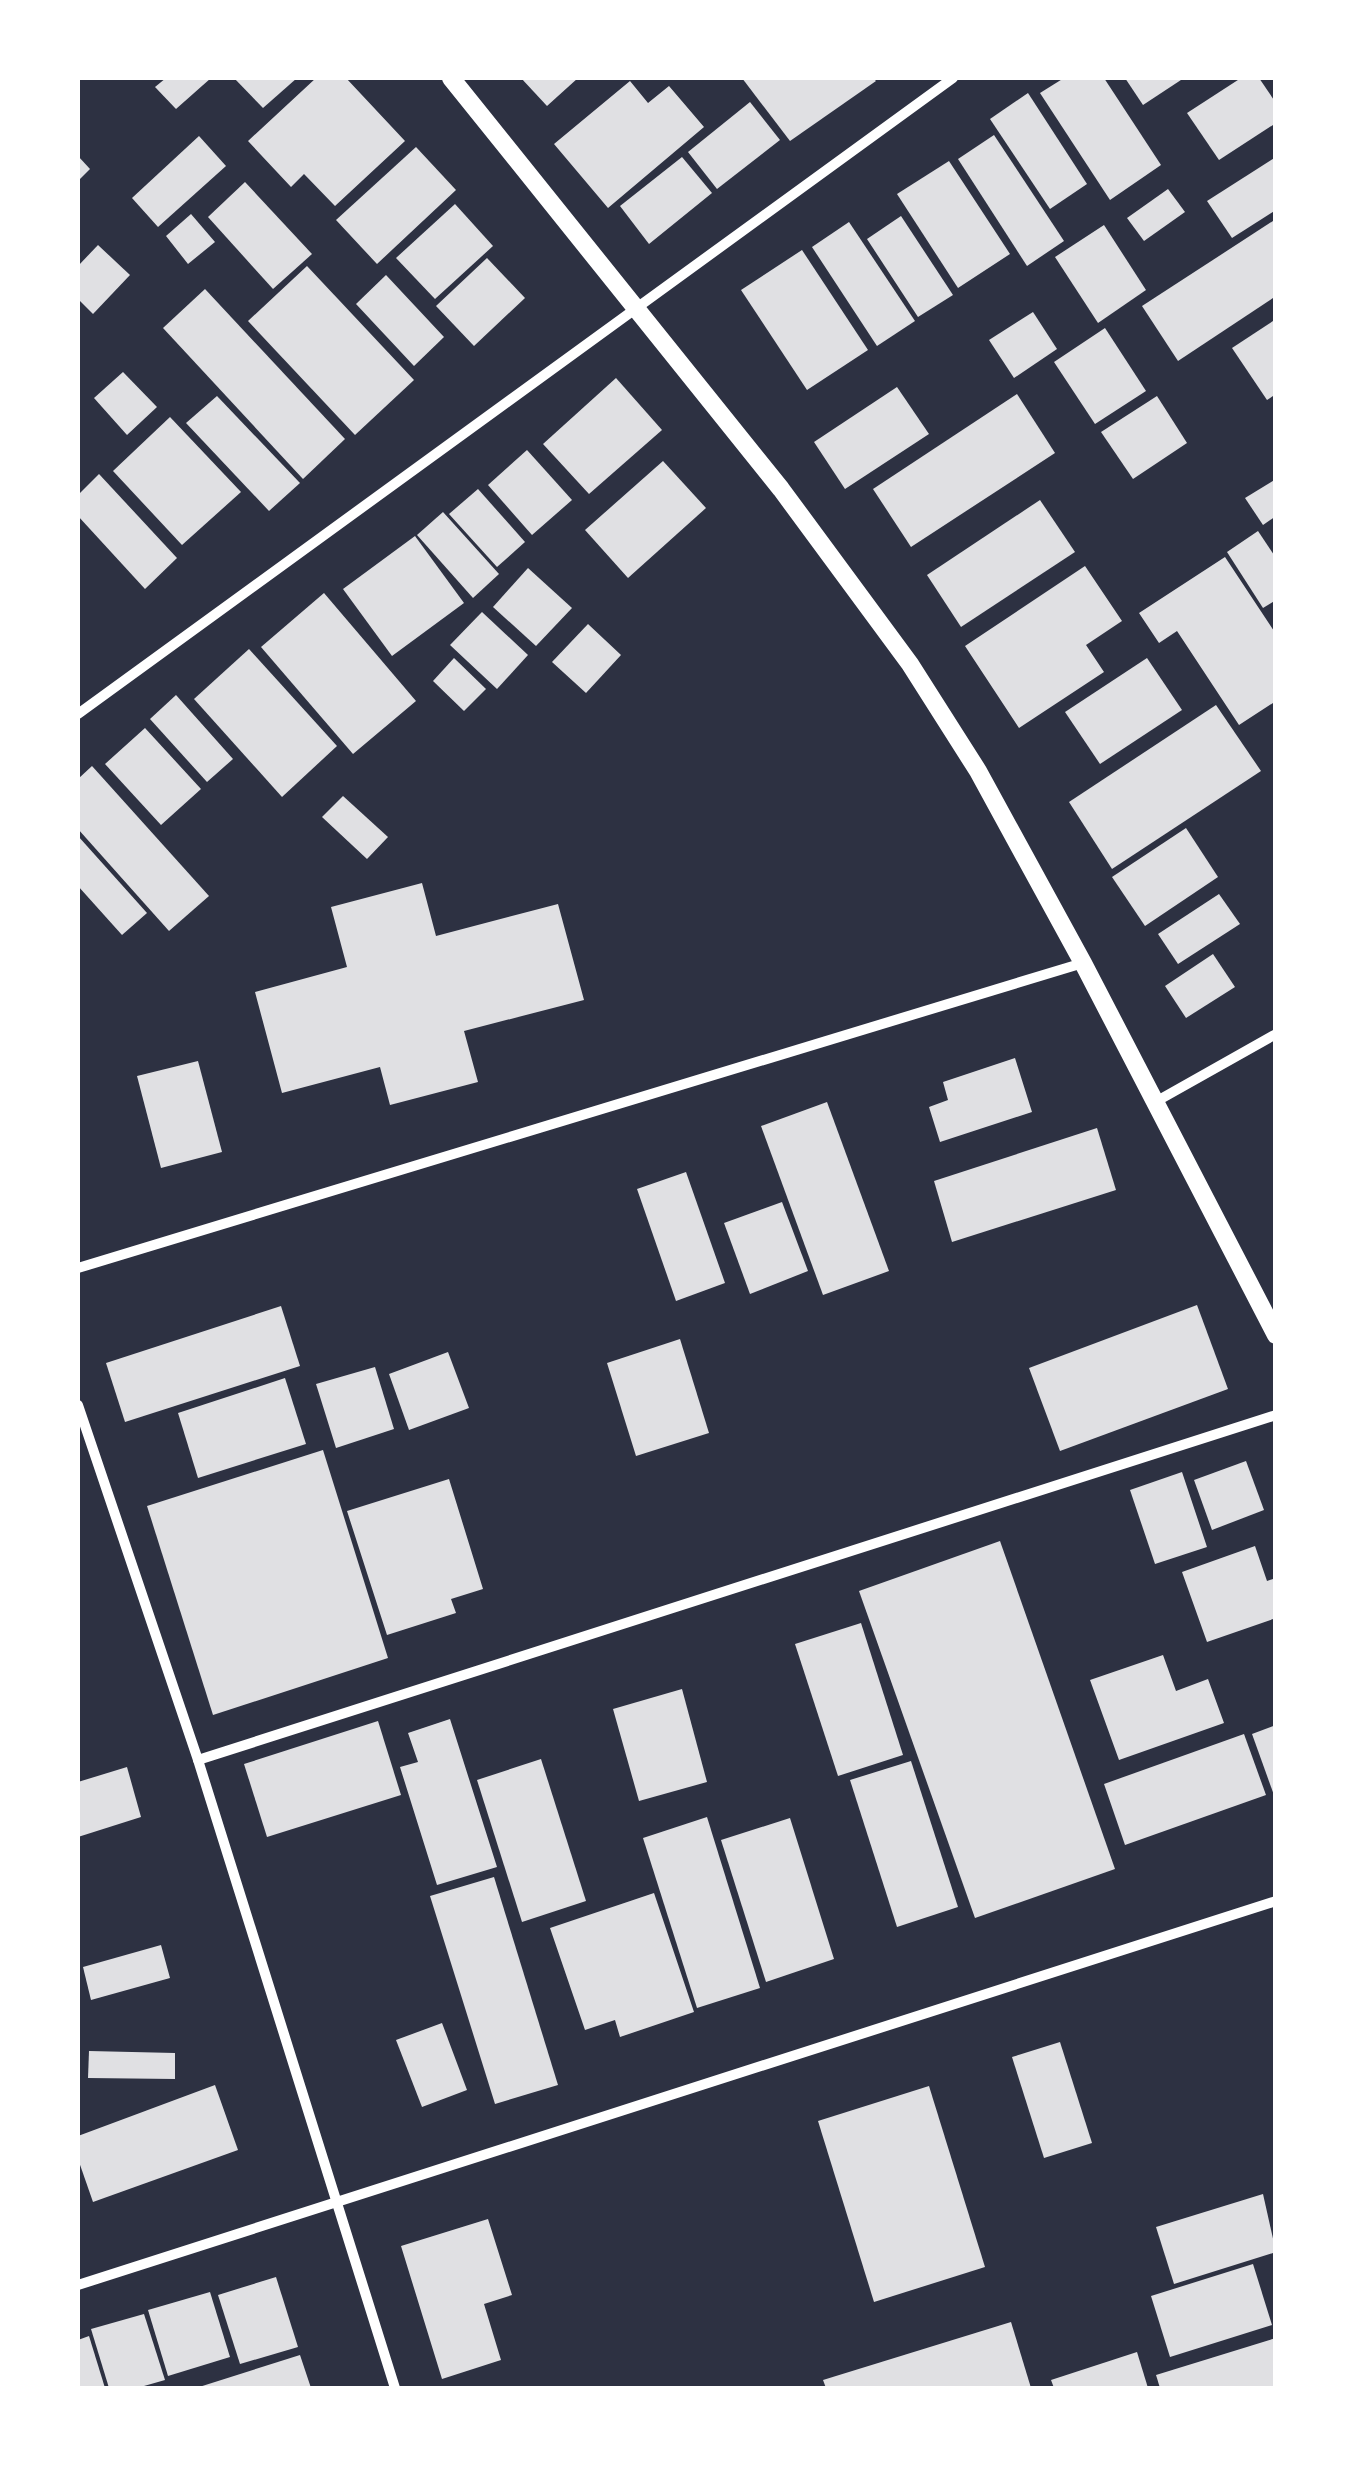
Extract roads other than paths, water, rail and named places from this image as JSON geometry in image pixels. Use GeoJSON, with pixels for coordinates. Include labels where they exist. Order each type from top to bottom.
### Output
{"type":"FeatureCollection","features":[{"type":"Feature","properties":{"kind":"street"},"geometry":{"type":"LineString","coordinates":[[451,78],[780,488],[910,664],[978,771],[1084,963],[1276,1336]]}},
{"type":"Feature","properties":{"kind":"street"},"geometry":{"type":"LineString","coordinates":[[78,714],[632,307],[953,78]]}},
{"type":"Feature","properties":{"kind":"street"},"geometry":{"type":"LineString","coordinates":[[78,1268],[1084,963]]}},
{"type":"Feature","properties":{"kind":"street"},"geometry":{"type":"LineString","coordinates":[[1157,1102],[1276,1034]]}},
{"type":"Feature","properties":{"kind":"street"},"geometry":{"type":"LineString","coordinates":[[78,1404],[198,1760],[395,2388]]}},
{"type":"Feature","properties":{"kind":"street"},"geometry":{"type":"LineString","coordinates":[[198,1760],[1276,1415]]}},
{"type":"Feature","properties":{"kind":"street"},"geometry":{"type":"LineString","coordinates":[[78,2285],[1276,1901]]}}]}
